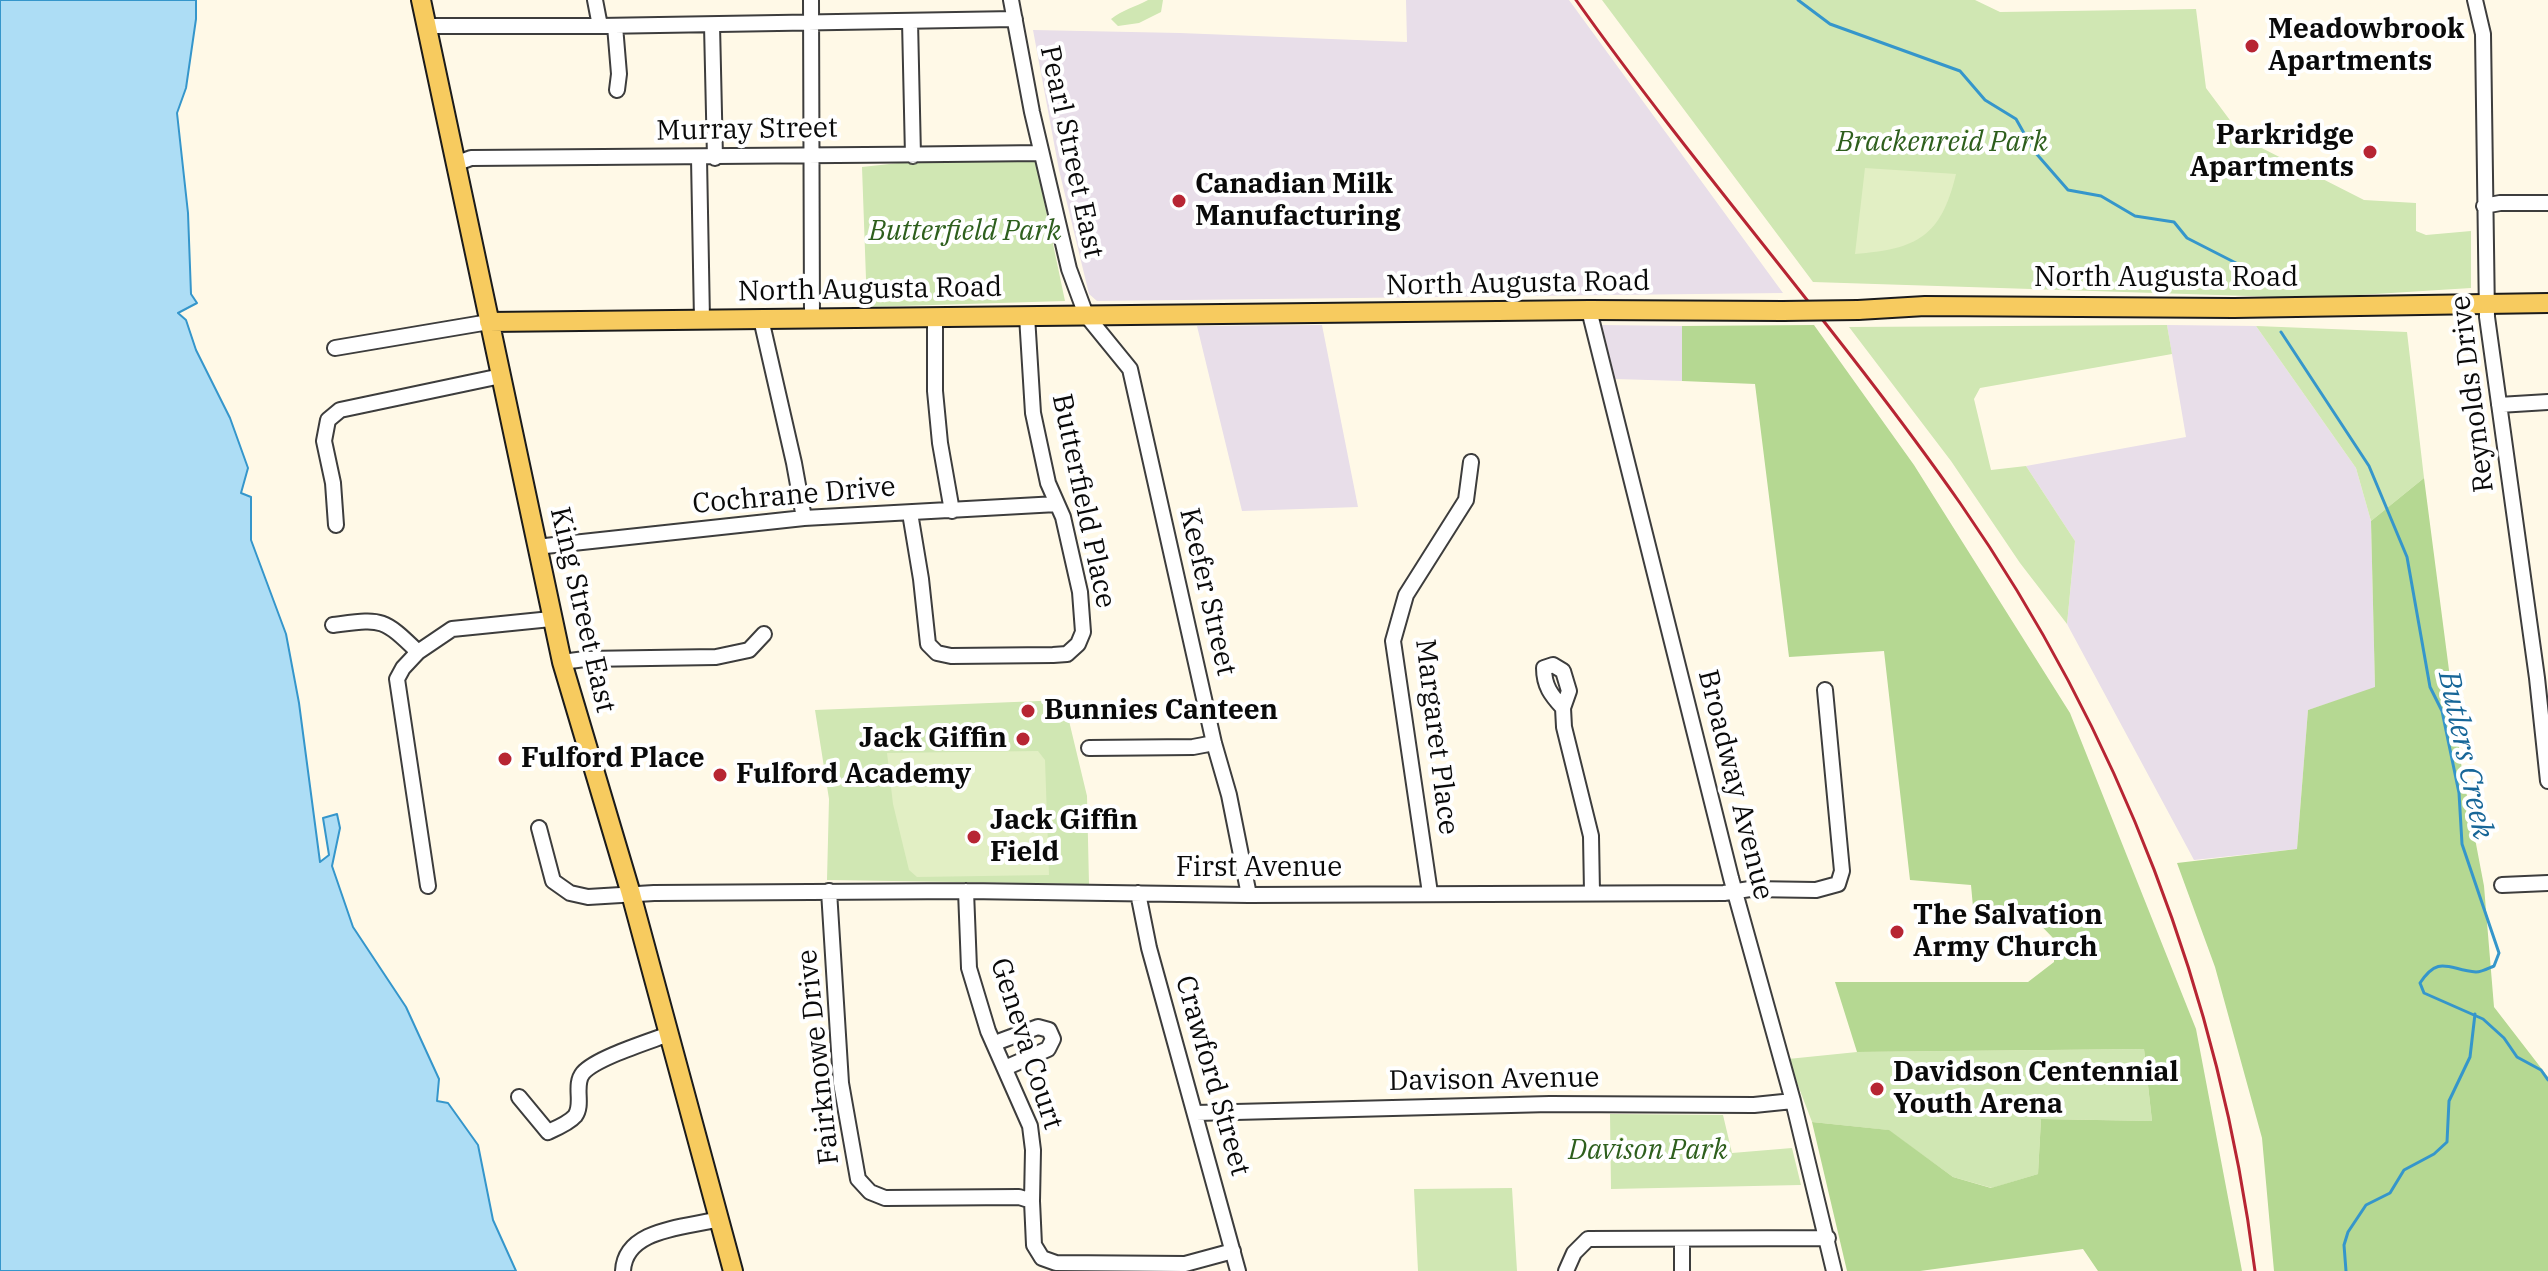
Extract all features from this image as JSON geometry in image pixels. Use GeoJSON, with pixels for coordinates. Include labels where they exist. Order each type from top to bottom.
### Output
{"type":"FeatureCollection","features":[{"type":"Feature","properties":{"kind":"main road","name":"King Street East"},"geometry":{"type":"LineString","coordinates":[[421,0],[551,619],[631,894],[733,1271]]}},
{"type":"Feature","properties":{"kind":"main road","name":"North Augusta Road"},"geometry":{"type":"LineString","coordinates":[[489,322],[1589,310],[1783,311],[1925,306],[2234,308],[2548,303]]}},
{"type":"Feature","properties":{"kind":"street"},"geometry":{"type":"LineString","coordinates":[[595,0],[608,26],[619,74],[617,90]]}},
{"type":"Feature","properties":{"kind":"street"},"geometry":{"type":"LineString","coordinates":[[811,0],[812,318]]}},
{"type":"Feature","properties":{"kind":"street","name":"Pearl Street East"},"geometry":{"type":"LineString","coordinates":[[1011,0],[1041,153],[1069,269],[1086,315]]}},
{"type":"Feature","properties":{"kind":"street","name":"Reynolds Drive"},"geometry":{"type":"LineString","coordinates":[[2475,0],[2483,34],[2486,304],[2542,678],[2548,781]]}},
{"type":"Feature","properties":{"kind":"street"},"geometry":{"type":"LineString","coordinates":[[427,26],[1015,19]]}},
{"type":"Feature","properties":{"kind":"street"},"geometry":{"type":"LineString","coordinates":[[910,21],[913,156]]}},
{"type":"Feature","properties":{"kind":"street"},"geometry":{"type":"LineString","coordinates":[[712,25],[715,158]]}},
{"type":"Feature","properties":{"kind":"street","name":"Murray Street"},"geometry":{"type":"LineString","coordinates":[[455,164],[471,158],[1041,153]]}},
{"type":"Feature","properties":{"kind":"street"},"geometry":{"type":"LineString","coordinates":[[699,158],[702,320]]}},
{"type":"Feature","properties":{"kind":"street"},"geometry":{"type":"LineString","coordinates":[[2484,206],[2548,203]]}},
{"type":"Feature","properties":{"kind":"street","name":"Broadway Avenue"},"geometry":{"type":"LineString","coordinates":[[1589,310],[1834,1271]]}},
{"type":"Feature","properties":{"kind":"street","name":"Keefer Street"},"geometry":{"type":"LineString","coordinates":[[1086,315],[1130,369],[1214,743],[1229,795],[1249,895]]}},
{"type":"Feature","properties":{"kind":"street"},"geometry":{"type":"LineString","coordinates":[[935,316],[935,391],[952,511]]}},
{"type":"Feature","properties":{"kind":"street","name":"Butterfield Place"},"geometry":{"type":"LineString","coordinates":[[910,513],[928,644],[937,653],[951,656],[1053,655],[1067,654],[1078,644],[1083,632],[1080,592],[1063,517],[1048,483],[1033,413],[1027,316]]}},
{"type":"Feature","properties":{"kind":"street"},"geometry":{"type":"LineString","coordinates":[[761,319],[804,518]]}},
{"type":"Feature","properties":{"kind":"street"},"geometry":{"type":"LineString","coordinates":[[335,348],[489,322]]}},
{"type":"Feature","properties":{"kind":"street"},"geometry":{"type":"LineString","coordinates":[[336,525],[333,483],[324,441],[328,420],[340,410],[501,376]]}},
{"type":"Feature","properties":{"kind":"street"},"geometry":{"type":"LineString","coordinates":[[2499,405],[2548,402]]}},
{"type":"Feature","properties":{"kind":"street","name":"Margaret Place"},"geometry":{"type":"LineString","coordinates":[[1430,893],[1393,641],[1406,595],[1466,500],[1471,462]]}},
{"type":"Feature","properties":{"kind":"street","name":"Cochrane Drive"},"geometry":{"type":"LineString","coordinates":[[536,547],[804,518],[1057,504]]}},
{"type":"Feature","properties":{"kind":"street"},"geometry":{"type":"LineString","coordinates":[[428,886],[397,679],[418,652],[452,629],[551,619]]}},
{"type":"Feature","properties":{"kind":"street"},"geometry":{"type":"LineString","coordinates":[[333,625],[371,620],[384,623],[418,652]]}},
{"type":"Feature","properties":{"kind":"street"},"geometry":{"type":"LineString","coordinates":[[562,662],[716,657],[749,650],[764,634]]}},
{"type":"Feature","properties":{"kind":"street","name":"First Avenue"},"geometry":{"type":"LineString","coordinates":[[539,828],[553,881],[570,893],[588,897],[829,891],[1249,895],[1816,890],[1838,883],[1842,871],[1825,690]]}},
{"type":"Feature","properties":{"kind":"street"},"geometry":{"type":"LineString","coordinates":[[1563,708],[1564,727],[1591,836],[1592,892]]}},
{"type":"Feature","properties":{"kind":"street"},"geometry":{"type":"LineString","coordinates":[[1089,748],[1193,747],[1214,743]]}},
{"type":"Feature","properties":{"kind":"street"},"geometry":{"type":"LineString","coordinates":[[2502,885],[2548,883]]}},
{"type":"Feature","properties":{"kind":"street","name":"Fairknowe Drive"},"geometry":{"type":"LineString","coordinates":[[829,891],[841,1083],[858,1179],[870,1192],[885,1198],[1019,1197],[1032,1201]]}},
{"type":"Feature","properties":{"kind":"street","name":"Geneva Court"},"geometry":{"type":"LineString","coordinates":[[966,891],[969,968],[988,1031],[1030,1126],[1034,1245],[1042,1258],[1056,1263],[1126,1268],[1185,1264],[1233,1251]]}},
{"type":"Feature","properties":{"kind":"street","name":"Crawford Street"},"geometry":{"type":"LineString","coordinates":[[1138,893],[1149,948],[1238,1271]]}},
{"type":"Feature","properties":{"kind":"street"},"geometry":{"type":"LineString","coordinates":[[995,1043],[1038,1027],[1049,1030],[1053,1039],[1048,1049],[1005,1068]]}},
{"type":"Feature","properties":{"kind":"street"},"geometry":{"type":"LineString","coordinates":[[519,1097],[548,1132],[573,1119],[577,1113],[578,1083],[584,1071],[619,1053],[669,1034]]}},
{"type":"Feature","properties":{"kind":"street","name":"Davison Avenue"},"geometry":{"type":"LineString","coordinates":[[1196,1113],[1550,1104],[1754,1105],[1793,1101]]}},
{"type":"Feature","properties":{"kind":"street"},"geometry":{"type":"LineString","coordinates":[[623,1271],[626,1253],[637,1243],[653,1235],[719,1219]]}},
{"type":"Feature","properties":{"kind":"street"},"geometry":{"type":"LineString","coordinates":[[1566,1271],[1574,1253],[1588,1239],[1828,1238]]}},
{"type":"Feature","properties":{"kind":"street"},"geometry":{"type":"LineString","coordinates":[[1682,1239],[1682,1271]]}},
{"type":"Feature","properties":{"kind":"shaded area"},"geometry":{"type":"Polygon","coordinates":[[[1406,0],[1569,0],[1783,293],[1097,301],[1089,294],[1059,170],[1033,30],[1407,42],[1406,0]]]}},
{"type":"Feature","properties":{"kind":"shaded area"},"geometry":{"type":"Polygon","coordinates":[[[1322,325],[1358,507],[1242,511],[1197,326],[1322,325]]]}},
{"type":"Feature","properties":{"kind":"shaded area"},"geometry":{"type":"Polygon","coordinates":[[[1602,325],[1682,326],[1682,381],[1615,379],[1602,325]]]}},
{"type":"Feature","properties":{"kind":"shaded area"},"geometry":{"type":"Polygon","coordinates":[[[2167,325],[2256,326],[2356,468],[2371,521],[2375,688],[2308,710],[2297,849],[2194,860],[2067,624],[2075,541],[2026,466],[2186,437],[2167,325]]]}},
{"type":"Feature","properties":{"kind":"green space"},"geometry":{"type":"Polygon","coordinates":[[[1148,0],[1163,0],[1161,12],[1139,23],[1118,26],[1111,19],[1124,11],[1148,0]]]}},
{"type":"Feature","properties":{"kind":"green space","name":"Brackenreid Park"},"geometry":{"type":"Polygon","coordinates":[[[1602,0],[1975,0],[2000,12],[2196,9],[2206,88],[2244,139],[2364,200],[2416,203],[2416,231],[2426,235],[2471,231],[2471,288],[2311,298],[1813,282],[1602,0]]]}},
{"type":"Feature","properties":{"kind":"green space","name":"Butterfield Park"},"geometry":{"type":"Polygon","coordinates":[[[1035,158],[1065,301],[867,307],[862,167],[917,161],[1035,158]]]}},
{"type":"Feature","properties":{"kind":"green space"},"geometry":{"type":"Polygon","coordinates":[[[1865,168],[1956,174],[1943,212],[1923,236],[1895,248],[1855,254],[1865,168]]]}},
{"type":"Feature","properties":{"kind":"green space"},"geometry":{"type":"Polygon","coordinates":[[[1814,325],[1914,465],[2070,713],[2196,1029],[2242,1271],[2098,1271],[2083,1249],[1920,1271],[1847,1271],[1812,1122],[1889,1130],[1953,1177],[1991,1188],[2038,1174],[2041,1119],[2152,1121],[2144,1049],[1857,1052],[1835,982],[2028,982],[2054,962],[2054,939],[2025,909],[1973,907],[1971,885],[1910,880],[1884,651],[1789,657],[1755,384],[1682,381],[1682,326],[1814,325]]]}},
{"type":"Feature","properties":{"kind":"green space"},"geometry":{"type":"Polygon","coordinates":[[[2167,325],[2172,354],[1980,388],[1974,399],[1991,470],[2026,466],[2075,541],[2067,624],[2020,563],[1951,461],[1849,327],[2167,325]]]}},
{"type":"Feature","properties":{"kind":"green space"},"geometry":{"type":"Polygon","coordinates":[[[2256,326],[2407,332],[2424,478],[2371,521],[2356,468],[2256,326]]]}},
{"type":"Feature","properties":{"kind":"green space"},"geometry":{"type":"Polygon","coordinates":[[[2424,478],[2462,770],[2484,886],[2494,1007],[2548,1077],[2548,1271],[2274,1271],[2262,1138],[2215,967],[2177,863],[2297,849],[2308,710],[2375,687],[2371,521],[2424,478]]]}},
{"type":"Feature","properties":{"kind":"green space"},"geometry":{"type":"Polygon","coordinates":[[[1064,700],[1087,796],[1089,884],[827,880],[829,799],[815,710],[1064,700]]]}},
{"type":"Feature","properties":{"kind":"green space","name":"Jack Giffin Field"},"geometry":{"type":"Polygon","coordinates":[[[1038,751],[1045,760],[1049,875],[917,877],[909,870],[893,804],[887,753],[1038,751]]]}},
{"type":"Feature","properties":{"kind":"green space"},"geometry":{"type":"Polygon","coordinates":[[[2144,1049],[2152,1121],[2041,1119],[2038,1174],[1992,1188],[1953,1177],[1888,1130],[1812,1122],[1788,1059],[1857,1052],[2144,1049]]]}},
{"type":"Feature","properties":{"kind":"green space","name":"Davison Park"},"geometry":{"type":"Polygon","coordinates":[[[1610,1114],[1723,1115],[1732,1153],[1792,1148],[1801,1185],[1611,1189],[1610,1114]]]}},
{"type":"Feature","properties":{"kind":"green space"},"geometry":{"type":"Polygon","coordinates":[[[1512,1188],[1517,1271],[1418,1271],[1414,1189],[1512,1188]]]}},
{"type":"Feature","properties":{"kind":"water"},"geometry":{"type":"Polygon","coordinates":[[[0,0],[196,0],[186,88],[177,113],[188,213],[191,294],[197,303],[178,313],[186,320],[196,350],[230,418],[248,468],[241,493],[251,497],[251,540],[286,634],[299,703],[320,862],[329,855],[323,818],[337,814],[340,828],[332,866],[353,927],[406,1007],[439,1079],[437,1101],[448,1103],[478,1145],[493,1220],[516,1271],[0,1271],[0,0]]]}},
{"type":"Feature","properties":{"kind":"waterway","name":"Butlers Creek"},"geometry":{"type":"LineString","coordinates":[[1798,0],[1830,24],[1960,71],[1985,100],[2016,119],[2034,151],[2068,190],[2101,196],[2135,216],[2174,222],[2187,238],[2277,284]]}},
{"type":"Feature","properties":{"kind":"waterway","name":"Butlers Creek"},"geometry":{"type":"LineString","coordinates":[[2281,332],[2369,466],[2407,557],[2430,687],[2442,711],[2459,793],[2462,844],[2499,953],[2494,966],[2485,970],[2476,972],[2439,966],[2420,983],[2424,993],[2483,1019],[2504,1038],[2517,1057],[2541,1070],[2548,1080]]}},
{"type":"Feature","properties":{"kind":"waterway"},"geometry":{"type":"LineString","coordinates":[[2346,1271],[2344,1245],[2348,1232],[2366,1205],[2390,1193],[2404,1170],[2434,1154],[2447,1142],[2449,1101],[2470,1057],[2475,1014]]}},
{"type":"Feature","properties":{"kind":"railway"},"geometry":{"type":"LineString","coordinates":[[1576,0],[1670,127],[1914,439],[2017,590],[2068,681],[2114,774],[2154,869],[2188,967],[2216,1067],[2239,1168],[2255,1271]]}},
{"type":"Feature","properties":{"kind":"place","name":"Meadowbrook Apartments"},"geometry":{"type":"Point","coordinates":[2252,46]}},
{"type":"Feature","properties":{"kind":"place","name":"Parkridge Apartments"},"geometry":{"type":"Point","coordinates":[2370,152]}},
{"type":"Feature","properties":{"kind":"place","name":"Canadian Milk Manufacturing"},"geometry":{"type":"Point","coordinates":[1179,201]}},
{"type":"Feature","properties":{"kind":"place","name":"Bunnies Canteen"},"geometry":{"type":"Point","coordinates":[1028,711]}},
{"type":"Feature","properties":{"kind":"place","name":"Jack Giffin"},"geometry":{"type":"Point","coordinates":[1023,739]}},
{"type":"Feature","properties":{"kind":"place","name":"Fulford Place"},"geometry":{"type":"Point","coordinates":[505,759]}},
{"type":"Feature","properties":{"kind":"place","name":"Fulford Academy"},"geometry":{"type":"Point","coordinates":[720,775]}},
{"type":"Feature","properties":{"kind":"place","name":"Jack Giffin Field"},"geometry":{"type":"Point","coordinates":[974,837]}},
{"type":"Feature","properties":{"kind":"place","name":"The Salvation Army Church"},"geometry":{"type":"Point","coordinates":[1897,932]}},
{"type":"Feature","properties":{"kind":"place","name":"Davidson Centennial Youth Arena"},"geometry":{"type":"Point","coordinates":[1877,1089]}}]}
